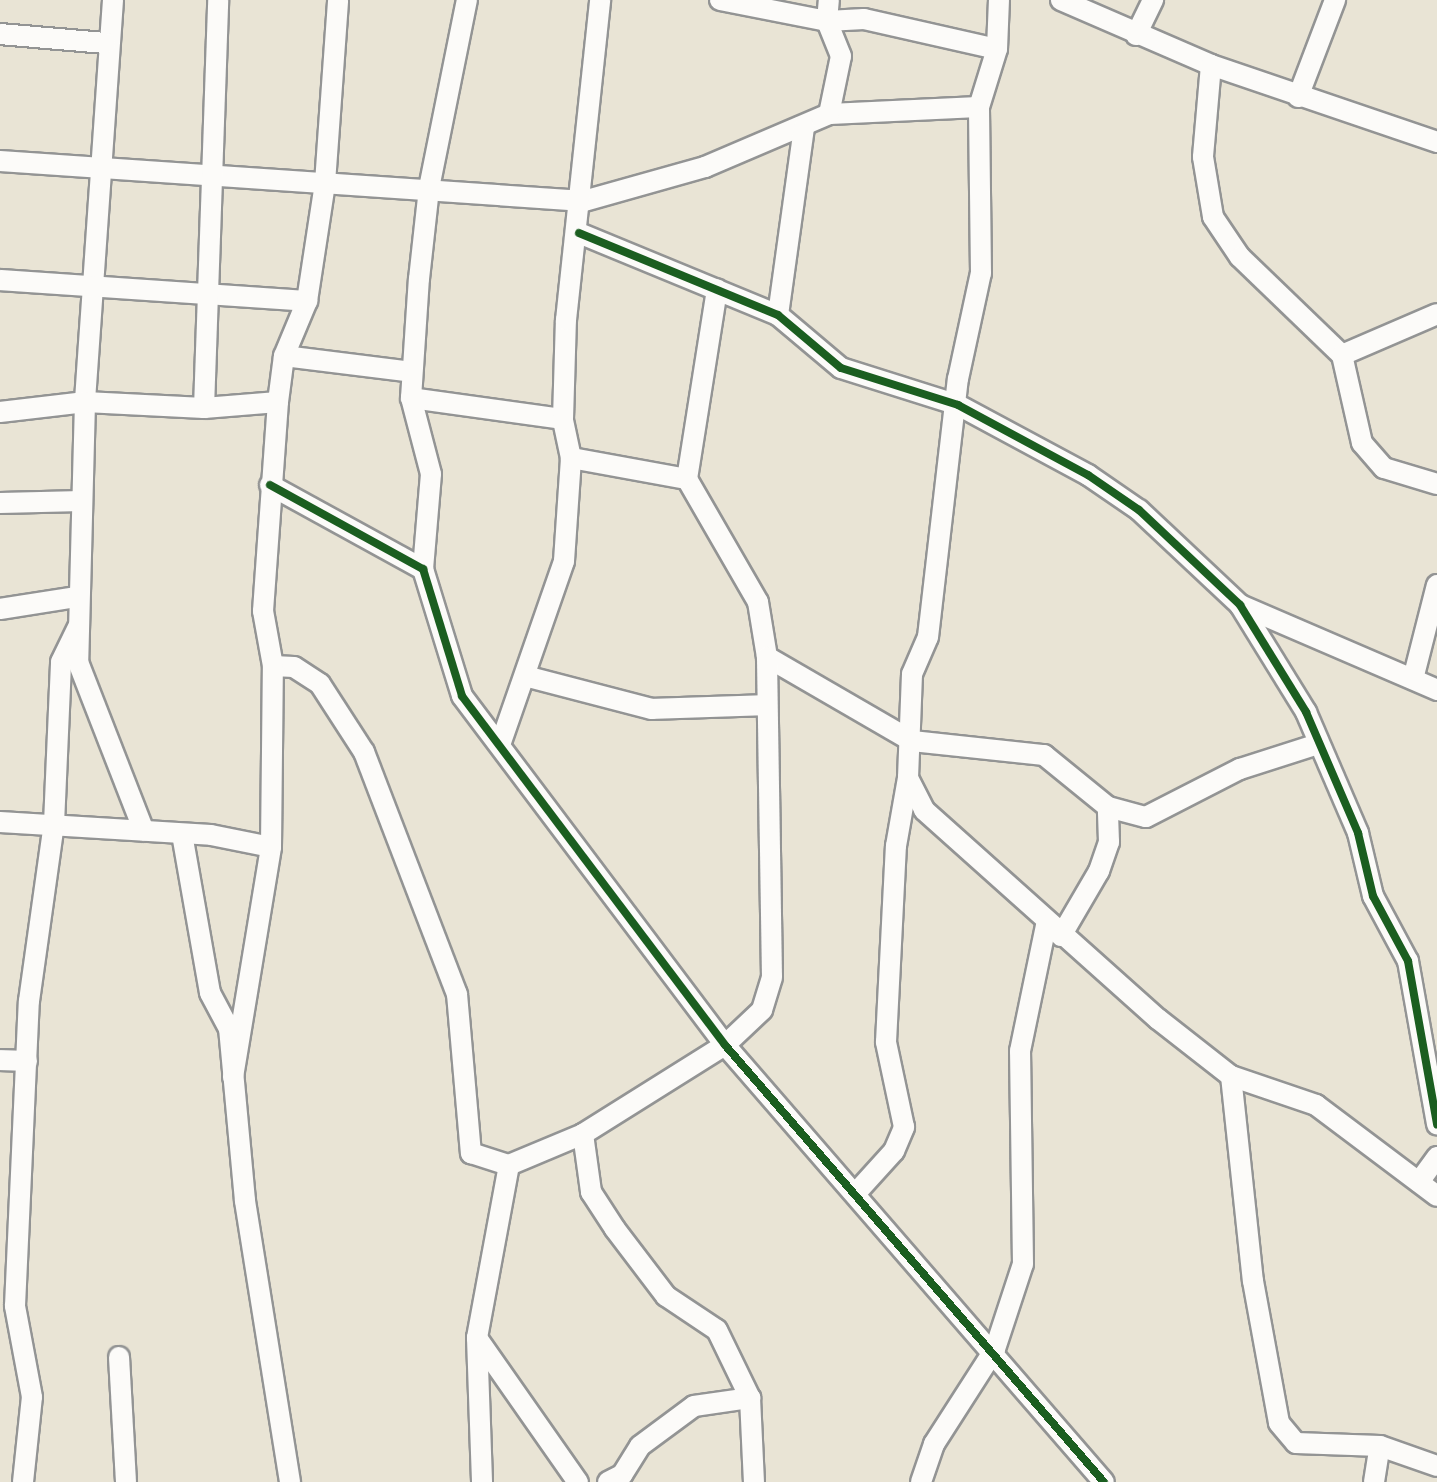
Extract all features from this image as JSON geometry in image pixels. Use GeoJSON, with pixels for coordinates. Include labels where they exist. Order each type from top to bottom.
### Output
{"type":"FeatureCollection","features":[{"type":"Feature","properties":{"kind":"street"},"geometry":{"type":"LineString","coordinates":[[113,0],[106,43],[107,167],[92,284],[85,402],[77,597],[78,662],[144,831]]}},
{"type":"Feature","properties":{"kind":"street"},"geometry":{"type":"LineString","coordinates":[[204,408],[204,299],[218,0]]}},
{"type":"Feature","properties":{"kind":"street"},"geometry":{"type":"LineString","coordinates":[[233,1077],[271,847],[273,666],[263,611],[278,402],[284,356],[307,301],[325,183],[338,0]]}},
{"type":"Feature","properties":{"kind":"street"},"geometry":{"type":"LineString","coordinates":[[467,0],[429,188],[411,398],[431,474],[423,569],[462,696],[725,1045],[995,1349],[1104,1482]]}},
{"type":"Feature","properties":{"kind":"street"},"geometry":{"type":"LineString","coordinates":[[500,745],[564,561],[571,458],[563,419],[600,0]]}},
{"type":"Feature","properties":{"kind":"street"},"geometry":{"type":"LineString","coordinates":[[720,0],[827,21],[864,19],[997,49]]}},
{"type":"Feature","properties":{"kind":"street"},"geometry":{"type":"LineString","coordinates":[[829,0],[827,21],[841,56],[829,114]]}},
{"type":"Feature","properties":{"kind":"street"},"geometry":{"type":"LineString","coordinates":[[855,1194],[894,1151],[904,1127],[886,1042],[896,846],[912,741],[912,674],[928,637],[958,405],[981,273],[979,107],[997,49],[999,0]]}},
{"type":"Feature","properties":{"kind":"street"},"geometry":{"type":"LineString","coordinates":[[1061,0],[1211,65],[1437,142]]}},
{"type":"Feature","properties":{"kind":"street"},"geometry":{"type":"LineString","coordinates":[[1136,35],[1153,0]]}},
{"type":"Feature","properties":{"kind":"street"},"geometry":{"type":"LineString","coordinates":[[1298,97],[1335,0]]}},
{"type":"Feature","properties":{"kind":"street"},"geometry":{"type":"LineString","coordinates":[[0,34],[106,43]]}},
{"type":"Feature","properties":{"kind":"street"},"geometry":{"type":"LineString","coordinates":[[1211,65],[1203,157],[1213,217],[1240,257],[1342,355],[1362,443],[1384,468],[1437,484]]}},
{"type":"Feature","properties":{"kind":"street"},"geometry":{"type":"LineString","coordinates":[[0,161],[212,173],[584,201],[635,190],[804,127],[829,114],[979,107]]}},
{"type":"Feature","properties":{"kind":"street"},"geometry":{"type":"LineString","coordinates":[[778,315],[804,127]]}},
{"type":"Feature","properties":{"kind":"street"},"geometry":{"type":"LineString","coordinates":[[579,233],[778,315],[841,368],[958,405],[1139,510],[1240,605],[1306,712],[1358,833],[1373,896],[1408,961],[1437,1124]]}},
{"type":"Feature","properties":{"kind":"street"},"geometry":{"type":"LineString","coordinates":[[0,280],[92,284],[204,299],[307,301]]}},
{"type":"Feature","properties":{"kind":"street"},"geometry":{"type":"LineString","coordinates":[[273,666],[294,667],[320,684],[364,752],[457,994],[471,1153],[509,1165],[583,1134],[725,1045],[762,1010],[772,977],[767,657],[758,602],[687,479],[717,289]]}},
{"type":"Feature","properties":{"kind":"street"},"geometry":{"type":"LineString","coordinates":[[1342,355],[1437,314]]}},
{"type":"Feature","properties":{"kind":"street"},"geometry":{"type":"LineString","coordinates":[[284,356],[412,372]]}},
{"type":"Feature","properties":{"kind":"street"},"geometry":{"type":"LineString","coordinates":[[411,398],[563,419]]}},
{"type":"Feature","properties":{"kind":"street"},"geometry":{"type":"LineString","coordinates":[[0,412],[85,402],[204,408],[278,402]]}},
{"type":"Feature","properties":{"kind":"street"},"geometry":{"type":"LineString","coordinates":[[571,458],[687,479]]}},
{"type":"Feature","properties":{"kind":"street"},"geometry":{"type":"LineString","coordinates":[[270,485],[423,569]]}},
{"type":"Feature","properties":{"kind":"street"},"geometry":{"type":"LineString","coordinates":[[0,503],[82,501]]}},
{"type":"Feature","properties":{"kind":"street"},"geometry":{"type":"LineString","coordinates":[[1413,679],[1437,585]]}},
{"type":"Feature","properties":{"kind":"street"},"geometry":{"type":"LineString","coordinates":[[0,609],[77,597]]}},
{"type":"Feature","properties":{"kind":"street"},"geometry":{"type":"LineString","coordinates":[[1240,605],[1437,690]]}},
{"type":"Feature","properties":{"kind":"street"},"geometry":{"type":"LineString","coordinates":[[23,1482],[32,1397],[15,1306],[27,1061],[54,824],[61,662],[78,627]]}},
{"type":"Feature","properties":{"kind":"street"},"geometry":{"type":"LineString","coordinates":[[767,657],[912,741],[1044,755],[1108,807],[1146,817],[1229,774],[1318,744]]}},
{"type":"Feature","properties":{"kind":"street"},"geometry":{"type":"LineString","coordinates":[[525,676],[652,709],[767,705]]}},
{"type":"Feature","properties":{"kind":"street"},"geometry":{"type":"LineString","coordinates":[[908,778],[924,810],[1054,931],[1231,1076],[1316,1105],[1437,1196]]}},
{"type":"Feature","properties":{"kind":"street"},"geometry":{"type":"LineString","coordinates":[[921,1482],[934,1444],[995,1349],[1023,1264],[1020,1051],[1054,931],[1099,871],[1109,842],[1108,807]]}},
{"type":"Feature","properties":{"kind":"street"},"geometry":{"type":"LineString","coordinates":[[0,822],[182,834],[271,847]]}},
{"type":"Feature","properties":{"kind":"street"},"geometry":{"type":"LineString","coordinates":[[182,834],[210,993],[229,1028],[233,1077],[290,1482]]}},
{"type":"Feature","properties":{"kind":"street"},"geometry":{"type":"LineString","coordinates":[[0,1060],[27,1061]]}},
{"type":"Feature","properties":{"kind":"street"},"geometry":{"type":"LineString","coordinates":[[1231,1076],[1253,1281],[1279,1423],[1296,1443],[1380,1446],[1437,1466]]}},
{"type":"Feature","properties":{"kind":"street"},"geometry":{"type":"LineString","coordinates":[[583,1134],[591,1192],[602,1210],[666,1296],[714,1325],[750,1398],[754,1482]]}},
{"type":"Feature","properties":{"kind":"street"},"geometry":{"type":"LineString","coordinates":[[1419,1182],[1437,1157]]}},
{"type":"Feature","properties":{"kind":"street"},"geometry":{"type":"LineString","coordinates":[[482,1482],[477,1338],[509,1165]]}},
{"type":"Feature","properties":{"kind":"street"},"geometry":{"type":"LineString","coordinates":[[477,1338],[578,1482]]}},
{"type":"Feature","properties":{"kind":"street"},"geometry":{"type":"LineString","coordinates":[[119,1357],[126,1482]]}},
{"type":"Feature","properties":{"kind":"street"},"geometry":{"type":"LineString","coordinates":[[608,1482],[622,1475],[640,1446],[694,1406],[750,1398]]}},
{"type":"Feature","properties":{"kind":"street"},"geometry":{"type":"LineString","coordinates":[[1374,1482],[1380,1446]]}},
{"type":"Feature","properties":{"kind":"cycle path"},"geometry":{"type":"LineString","coordinates":[[579,233],[778,315],[841,368],[958,405],[1088,475],[1139,510],[1240,605],[1306,712],[1358,833],[1373,896],[1408,961],[1437,1124]]}},
{"type":"Feature","properties":{"kind":"cycle path"},"geometry":{"type":"LineString","coordinates":[[270,485],[423,569],[462,696],[725,1045],[1104,1482]]}}]}
